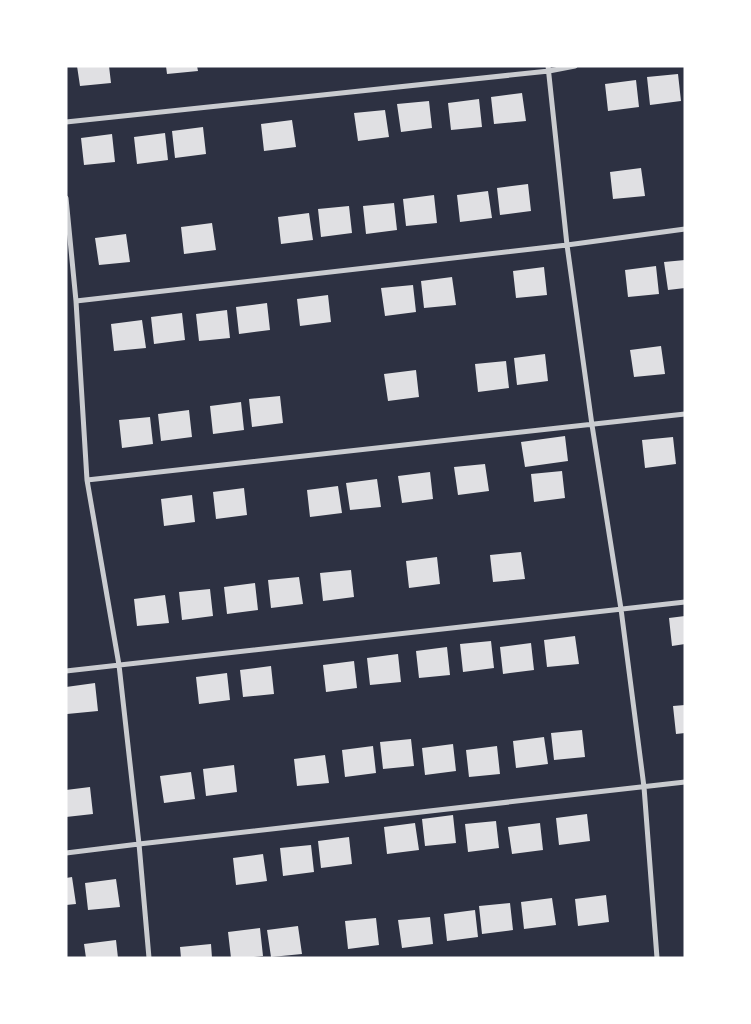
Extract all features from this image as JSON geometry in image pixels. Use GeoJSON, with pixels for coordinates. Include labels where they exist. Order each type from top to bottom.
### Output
{"type":"FeatureCollection","features":[{"type":"Feature","properties":{"kind":"street"},"geometry":{"type":"LineString","coordinates":[[66,122],[575,66]]}},
{"type":"Feature","properties":{"kind":"street"},"geometry":{"type":"LineString","coordinates":[[548,68],[567,245],[592,424],[621,609],[644,786],[657,958]]}},
{"type":"Feature","properties":{"kind":"street"},"geometry":{"type":"LineString","coordinates":[[66,198],[76,301],[87,480],[119,665],[139,844],[149,958]]}},
{"type":"Feature","properties":{"kind":"street"},"geometry":{"type":"LineString","coordinates":[[76,301],[567,245],[685,229]]}},
{"type":"Feature","properties":{"kind":"street"},"geometry":{"type":"LineString","coordinates":[[87,480],[685,414]]}},
{"type":"Feature","properties":{"kind":"street"},"geometry":{"type":"LineString","coordinates":[[66,672],[685,602]]}},
{"type":"Feature","properties":{"kind":"street"},"geometry":{"type":"LineString","coordinates":[[66,853],[685,782]]}},
{"type":"Feature","properties":{"kind":"building"},"geometry":{"type":"Polygon","coordinates":[[[77,66],[109,66],[111,83],[80,86],[77,66]]]}},
{"type":"Feature","properties":{"kind":"building"},"geometry":{"type":"Polygon","coordinates":[[[166,66],[197,66],[198,71],[167,74],[166,66]]]}},
{"type":"Feature","properties":{"kind":"building"},"geometry":{"type":"Polygon","coordinates":[[[678,74],[681,101],[650,105],[647,77],[678,74]]]}},
{"type":"Feature","properties":{"kind":"building"},"geometry":{"type":"Polygon","coordinates":[[[636,80],[639,107],[608,111],[605,84],[636,80]]]}},
{"type":"Feature","properties":{"kind":"building"},"geometry":{"type":"Polygon","coordinates":[[[522,93],[526,121],[494,124],[491,97],[522,93]]]}},
{"type":"Feature","properties":{"kind":"building"},"geometry":{"type":"Polygon","coordinates":[[[479,99],[482,127],[451,130],[448,103],[479,99]]]}},
{"type":"Feature","properties":{"kind":"building"},"geometry":{"type":"Polygon","coordinates":[[[429,101],[432,128],[401,132],[397,104],[429,101]]]}},
{"type":"Feature","properties":{"kind":"building"},"geometry":{"type":"Polygon","coordinates":[[[385,110],[389,137],[358,141],[354,113],[385,110]]]}},
{"type":"Feature","properties":{"kind":"building"},"geometry":{"type":"Polygon","coordinates":[[[292,120],[296,147],[264,151],[261,124],[292,120]]]}},
{"type":"Feature","properties":{"kind":"building"},"geometry":{"type":"Polygon","coordinates":[[[203,127],[206,154],[175,158],[172,131],[203,127]]]}},
{"type":"Feature","properties":{"kind":"building"},"geometry":{"type":"Polygon","coordinates":[[[165,133],[168,160],[137,164],[134,137],[165,133]]]}},
{"type":"Feature","properties":{"kind":"building"},"geometry":{"type":"Polygon","coordinates":[[[112,134],[115,162],[84,165],[81,138],[112,134]]]}},
{"type":"Feature","properties":{"kind":"building"},"geometry":{"type":"Polygon","coordinates":[[[641,168],[645,196],[613,199],[610,172],[641,168]]]}},
{"type":"Feature","properties":{"kind":"building"},"geometry":{"type":"Polygon","coordinates":[[[528,184],[531,211],[500,215],[497,188],[528,184]]]}},
{"type":"Feature","properties":{"kind":"building"},"geometry":{"type":"Polygon","coordinates":[[[488,191],[492,218],[460,222],[457,195],[488,191]]]}},
{"type":"Feature","properties":{"kind":"building"},"geometry":{"type":"Polygon","coordinates":[[[434,195],[437,223],[406,226],[403,199],[434,195]]]}},
{"type":"Feature","properties":{"kind":"building"},"geometry":{"type":"Polygon","coordinates":[[[394,203],[397,230],[366,234],[363,206],[394,203]]]}},
{"type":"Feature","properties":{"kind":"building"},"geometry":{"type":"Polygon","coordinates":[[[349,206],[352,233],[321,237],[318,209],[349,206]]]}},
{"type":"Feature","properties":{"kind":"building"},"geometry":{"type":"Polygon","coordinates":[[[309,213],[313,240],[281,244],[278,217],[309,213]]]}},
{"type":"Feature","properties":{"kind":"building"},"geometry":{"type":"Polygon","coordinates":[[[212,223],[216,250],[184,254],[181,227],[212,223]]]}},
{"type":"Feature","properties":{"kind":"building"},"geometry":{"type":"Polygon","coordinates":[[[126,234],[130,262],[99,265],[95,238],[126,234]]]}},
{"type":"Feature","properties":{"kind":"building"},"geometry":{"type":"Polygon","coordinates":[[[685,260],[685,288],[668,290],[664,262],[685,260]]]}},
{"type":"Feature","properties":{"kind":"building"},"geometry":{"type":"Polygon","coordinates":[[[656,266],[659,294],[628,297],[625,270],[656,266]]]}},
{"type":"Feature","properties":{"kind":"building"},"geometry":{"type":"Polygon","coordinates":[[[544,267],[547,295],[516,298],[513,271],[544,267]]]}},
{"type":"Feature","properties":{"kind":"building"},"geometry":{"type":"Polygon","coordinates":[[[452,277],[456,305],[424,308],[421,281],[452,277]]]}},
{"type":"Feature","properties":{"kind":"building"},"geometry":{"type":"Polygon","coordinates":[[[413,285],[416,312],[385,316],[381,288],[413,285]]]}},
{"type":"Feature","properties":{"kind":"building"},"geometry":{"type":"Polygon","coordinates":[[[328,295],[331,322],[300,326],[297,299],[328,295]]]}},
{"type":"Feature","properties":{"kind":"building"},"geometry":{"type":"Polygon","coordinates":[[[267,303],[270,330],[239,334],[236,307],[267,303]]]}},
{"type":"Feature","properties":{"kind":"building"},"geometry":{"type":"Polygon","coordinates":[[[227,310],[230,338],[199,341],[196,314],[227,310]]]}},
{"type":"Feature","properties":{"kind":"building"},"geometry":{"type":"Polygon","coordinates":[[[182,313],[185,340],[154,344],[151,317],[182,313]]]}},
{"type":"Feature","properties":{"kind":"building"},"geometry":{"type":"Polygon","coordinates":[[[142,320],[146,348],[114,351],[111,324],[142,320]]]}},
{"type":"Feature","properties":{"kind":"building"},"geometry":{"type":"Polygon","coordinates":[[[661,346],[665,374],[634,377],[630,350],[661,346]]]}},
{"type":"Feature","properties":{"kind":"building"},"geometry":{"type":"Polygon","coordinates":[[[545,354],[548,381],[517,385],[514,358],[545,354]]]}},
{"type":"Feature","properties":{"kind":"building"},"geometry":{"type":"Polygon","coordinates":[[[506,361],[509,388],[478,392],[475,364],[506,361]]]}},
{"type":"Feature","properties":{"kind":"building"},"geometry":{"type":"Polygon","coordinates":[[[416,370],[419,397],[388,401],[384,374],[416,370]]]}},
{"type":"Feature","properties":{"kind":"building"},"geometry":{"type":"Polygon","coordinates":[[[280,396],[283,423],[252,427],[249,399],[280,396]]]}},
{"type":"Feature","properties":{"kind":"building"},"geometry":{"type":"Polygon","coordinates":[[[241,402],[244,430],[213,434],[210,406],[241,402]]]}},
{"type":"Feature","properties":{"kind":"building"},"geometry":{"type":"Polygon","coordinates":[[[189,410],[192,437],[161,441],[158,414],[189,410]]]}},
{"type":"Feature","properties":{"kind":"building"},"geometry":{"type":"Polygon","coordinates":[[[150,417],[153,444],[122,448],[119,420],[150,417]]]}},
{"type":"Feature","properties":{"kind":"building"},"geometry":{"type":"Polygon","coordinates":[[[565,436],[568,461],[525,467],[521,442],[565,436]]]}},
{"type":"Feature","properties":{"kind":"building"},"geometry":{"type":"Polygon","coordinates":[[[673,437],[676,464],[645,468],[642,440],[673,437]]]}},
{"type":"Feature","properties":{"kind":"building"},"geometry":{"type":"Polygon","coordinates":[[[485,464],[489,491],[458,495],[454,467],[485,464]]]}},
{"type":"Feature","properties":{"kind":"building"},"geometry":{"type":"Polygon","coordinates":[[[562,471],[565,498],[534,502],[531,474],[562,471]]]}},
{"type":"Feature","properties":{"kind":"building"},"geometry":{"type":"Polygon","coordinates":[[[430,472],[433,499],[402,503],[398,476],[430,472]]]}},
{"type":"Feature","properties":{"kind":"building"},"geometry":{"type":"Polygon","coordinates":[[[377,479],[381,507],[350,510],[346,483],[377,479]]]}},
{"type":"Feature","properties":{"kind":"building"},"geometry":{"type":"Polygon","coordinates":[[[338,486],[342,513],[310,517],[307,490],[338,486]]]}},
{"type":"Feature","properties":{"kind":"building"},"geometry":{"type":"Polygon","coordinates":[[[244,488],[247,515],[216,519],[213,492],[244,488]]]}},
{"type":"Feature","properties":{"kind":"building"},"geometry":{"type":"Polygon","coordinates":[[[192,495],[195,522],[164,526],[161,499],[192,495]]]}},
{"type":"Feature","properties":{"kind":"building"},"geometry":{"type":"Polygon","coordinates":[[[521,552],[525,579],[493,582],[490,555],[521,552]]]}},
{"type":"Feature","properties":{"kind":"building"},"geometry":{"type":"Polygon","coordinates":[[[437,557],[440,584],[409,588],[406,561],[437,557]]]}},
{"type":"Feature","properties":{"kind":"building"},"geometry":{"type":"Polygon","coordinates":[[[351,570],[354,597],[323,601],[320,573],[351,570]]]}},
{"type":"Feature","properties":{"kind":"building"},"geometry":{"type":"Polygon","coordinates":[[[299,577],[303,604],[271,608],[268,580],[299,577]]]}},
{"type":"Feature","properties":{"kind":"building"},"geometry":{"type":"Polygon","coordinates":[[[255,583],[258,610],[227,614],[224,587],[255,583]]]}},
{"type":"Feature","properties":{"kind":"building"},"geometry":{"type":"Polygon","coordinates":[[[210,589],[213,616],[182,620],[179,592],[210,589]]]}},
{"type":"Feature","properties":{"kind":"building"},"geometry":{"type":"Polygon","coordinates":[[[165,595],[169,623],[137,626],[134,599],[165,595]]]}},
{"type":"Feature","properties":{"kind":"building"},"geometry":{"type":"Polygon","coordinates":[[[685,616],[685,644],[672,646],[669,618],[685,616]]]}},
{"type":"Feature","properties":{"kind":"building"},"geometry":{"type":"Polygon","coordinates":[[[575,636],[579,664],[547,667],[544,640],[575,636]]]}},
{"type":"Feature","properties":{"kind":"building"},"geometry":{"type":"Polygon","coordinates":[[[491,641],[494,668],[463,672],[460,644],[491,641]]]}},
{"type":"Feature","properties":{"kind":"building"},"geometry":{"type":"Polygon","coordinates":[[[531,643],[534,670],[503,674],[500,647],[531,643]]]}},
{"type":"Feature","properties":{"kind":"building"},"geometry":{"type":"Polygon","coordinates":[[[447,647],[450,675],[419,678],[416,651],[447,647]]]}},
{"type":"Feature","properties":{"kind":"building"},"geometry":{"type":"Polygon","coordinates":[[[398,654],[401,682],[370,685],[367,658],[398,654]]]}},
{"type":"Feature","properties":{"kind":"building"},"geometry":{"type":"Polygon","coordinates":[[[354,661],[357,688],[326,692],[323,665],[354,661]]]}},
{"type":"Feature","properties":{"kind":"building"},"geometry":{"type":"Polygon","coordinates":[[[271,666],[274,694],[243,697],[240,670],[271,666]]]}},
{"type":"Feature","properties":{"kind":"building"},"geometry":{"type":"Polygon","coordinates":[[[227,673],[230,700],[199,704],[196,677],[227,673]]]}},
{"type":"Feature","properties":{"kind":"building"},"geometry":{"type":"Polygon","coordinates":[[[95,683],[98,711],[67,714],[66,687],[95,683]]]}},
{"type":"Feature","properties":{"kind":"building"},"geometry":{"type":"Polygon","coordinates":[[[685,705],[685,733],[676,734],[673,706],[685,705]]]}},
{"type":"Feature","properties":{"kind":"building"},"geometry":{"type":"Polygon","coordinates":[[[582,730],[585,757],[554,760],[551,733],[582,730]]]}},
{"type":"Feature","properties":{"kind":"building"},"geometry":{"type":"Polygon","coordinates":[[[544,737],[548,764],[516,768],[513,741],[544,737]]]}},
{"type":"Feature","properties":{"kind":"building"},"geometry":{"type":"Polygon","coordinates":[[[411,739],[414,766],[383,769],[380,742],[411,739]]]}},
{"type":"Feature","properties":{"kind":"building"},"geometry":{"type":"Polygon","coordinates":[[[453,744],[456,771],[425,775],[422,748],[453,744]]]}},
{"type":"Feature","properties":{"kind":"building"},"geometry":{"type":"Polygon","coordinates":[[[373,746],[376,773],[345,777],[342,750],[373,746]]]}},
{"type":"Feature","properties":{"kind":"building"},"geometry":{"type":"Polygon","coordinates":[[[497,746],[500,774],[469,777],[466,750],[497,746]]]}},
{"type":"Feature","properties":{"kind":"building"},"geometry":{"type":"Polygon","coordinates":[[[325,755],[329,783],[297,786],[294,759],[325,755]]]}},
{"type":"Feature","properties":{"kind":"building"},"geometry":{"type":"Polygon","coordinates":[[[234,765],[237,792],[206,796],[203,769],[234,765]]]}},
{"type":"Feature","properties":{"kind":"building"},"geometry":{"type":"Polygon","coordinates":[[[191,772],[195,799],[164,803],[160,776],[191,772]]]}},
{"type":"Feature","properties":{"kind":"building"},"geometry":{"type":"Polygon","coordinates":[[[90,787],[93,814],[66,817],[66,790],[90,787]]]}},
{"type":"Feature","properties":{"kind":"building"},"geometry":{"type":"Polygon","coordinates":[[[587,814],[590,841],[559,845],[556,818],[587,814]]]}},
{"type":"Feature","properties":{"kind":"building"},"geometry":{"type":"Polygon","coordinates":[[[453,815],[456,843],[425,846],[422,819],[453,815]]]}},
{"type":"Feature","properties":{"kind":"building"},"geometry":{"type":"Polygon","coordinates":[[[496,821],[499,848],[468,852],[465,824],[496,821]]]}},
{"type":"Feature","properties":{"kind":"building"},"geometry":{"type":"Polygon","coordinates":[[[415,823],[419,850],[387,854],[384,827],[415,823]]]}},
{"type":"Feature","properties":{"kind":"building"},"geometry":{"type":"Polygon","coordinates":[[[540,823],[543,850],[512,854],[508,827],[540,823]]]}},
{"type":"Feature","properties":{"kind":"building"},"geometry":{"type":"Polygon","coordinates":[[[349,837],[352,864],[321,868],[318,841],[349,837]]]}},
{"type":"Feature","properties":{"kind":"building"},"geometry":{"type":"Polygon","coordinates":[[[311,845],[314,872],[283,876],[280,848],[311,845]]]}},
{"type":"Feature","properties":{"kind":"building"},"geometry":{"type":"Polygon","coordinates":[[[263,854],[267,881],[236,885],[233,858],[263,854]]]}},
{"type":"Feature","properties":{"kind":"building"},"geometry":{"type":"Polygon","coordinates":[[[72,877],[76,904],[66,905],[66,878],[72,877]]]}},
{"type":"Feature","properties":{"kind":"building"},"geometry":{"type":"Polygon","coordinates":[[[116,879],[120,907],[88,910],[85,883],[116,879]]]}},
{"type":"Feature","properties":{"kind":"building"},"geometry":{"type":"Polygon","coordinates":[[[606,895],[609,922],[578,926],[575,899],[606,895]]]}},
{"type":"Feature","properties":{"kind":"building"},"geometry":{"type":"Polygon","coordinates":[[[552,898],[556,925],[524,929],[521,902],[552,898]]]}},
{"type":"Feature","properties":{"kind":"building"},"geometry":{"type":"Polygon","coordinates":[[[510,903],[513,930],[482,934],[479,906],[510,903]]]}},
{"type":"Feature","properties":{"kind":"building"},"geometry":{"type":"Polygon","coordinates":[[[475,910],[478,937],[447,941],[444,914],[475,910]]]}},
{"type":"Feature","properties":{"kind":"building"},"geometry":{"type":"Polygon","coordinates":[[[430,917],[433,944],[402,948],[398,920],[430,917]]]}},
{"type":"Feature","properties":{"kind":"building"},"geometry":{"type":"Polygon","coordinates":[[[376,918],[379,945],[348,949],[345,921],[376,918]]]}},
{"type":"Feature","properties":{"kind":"building"},"geometry":{"type":"Polygon","coordinates":[[[298,926],[302,954],[271,957],[267,930],[298,926]]]}},
{"type":"Feature","properties":{"kind":"building"},"geometry":{"type":"Polygon","coordinates":[[[260,928],[263,956],[231,958],[228,932],[260,928]]]}},
{"type":"Feature","properties":{"kind":"building"},"geometry":{"type":"Polygon","coordinates":[[[116,940],[118,958],[86,958],[84,944],[116,940]]]}},
{"type":"Feature","properties":{"kind":"building"},"geometry":{"type":"Polygon","coordinates":[[[211,944],[212,958],[181,958],[180,947],[211,944]]]}}]}
